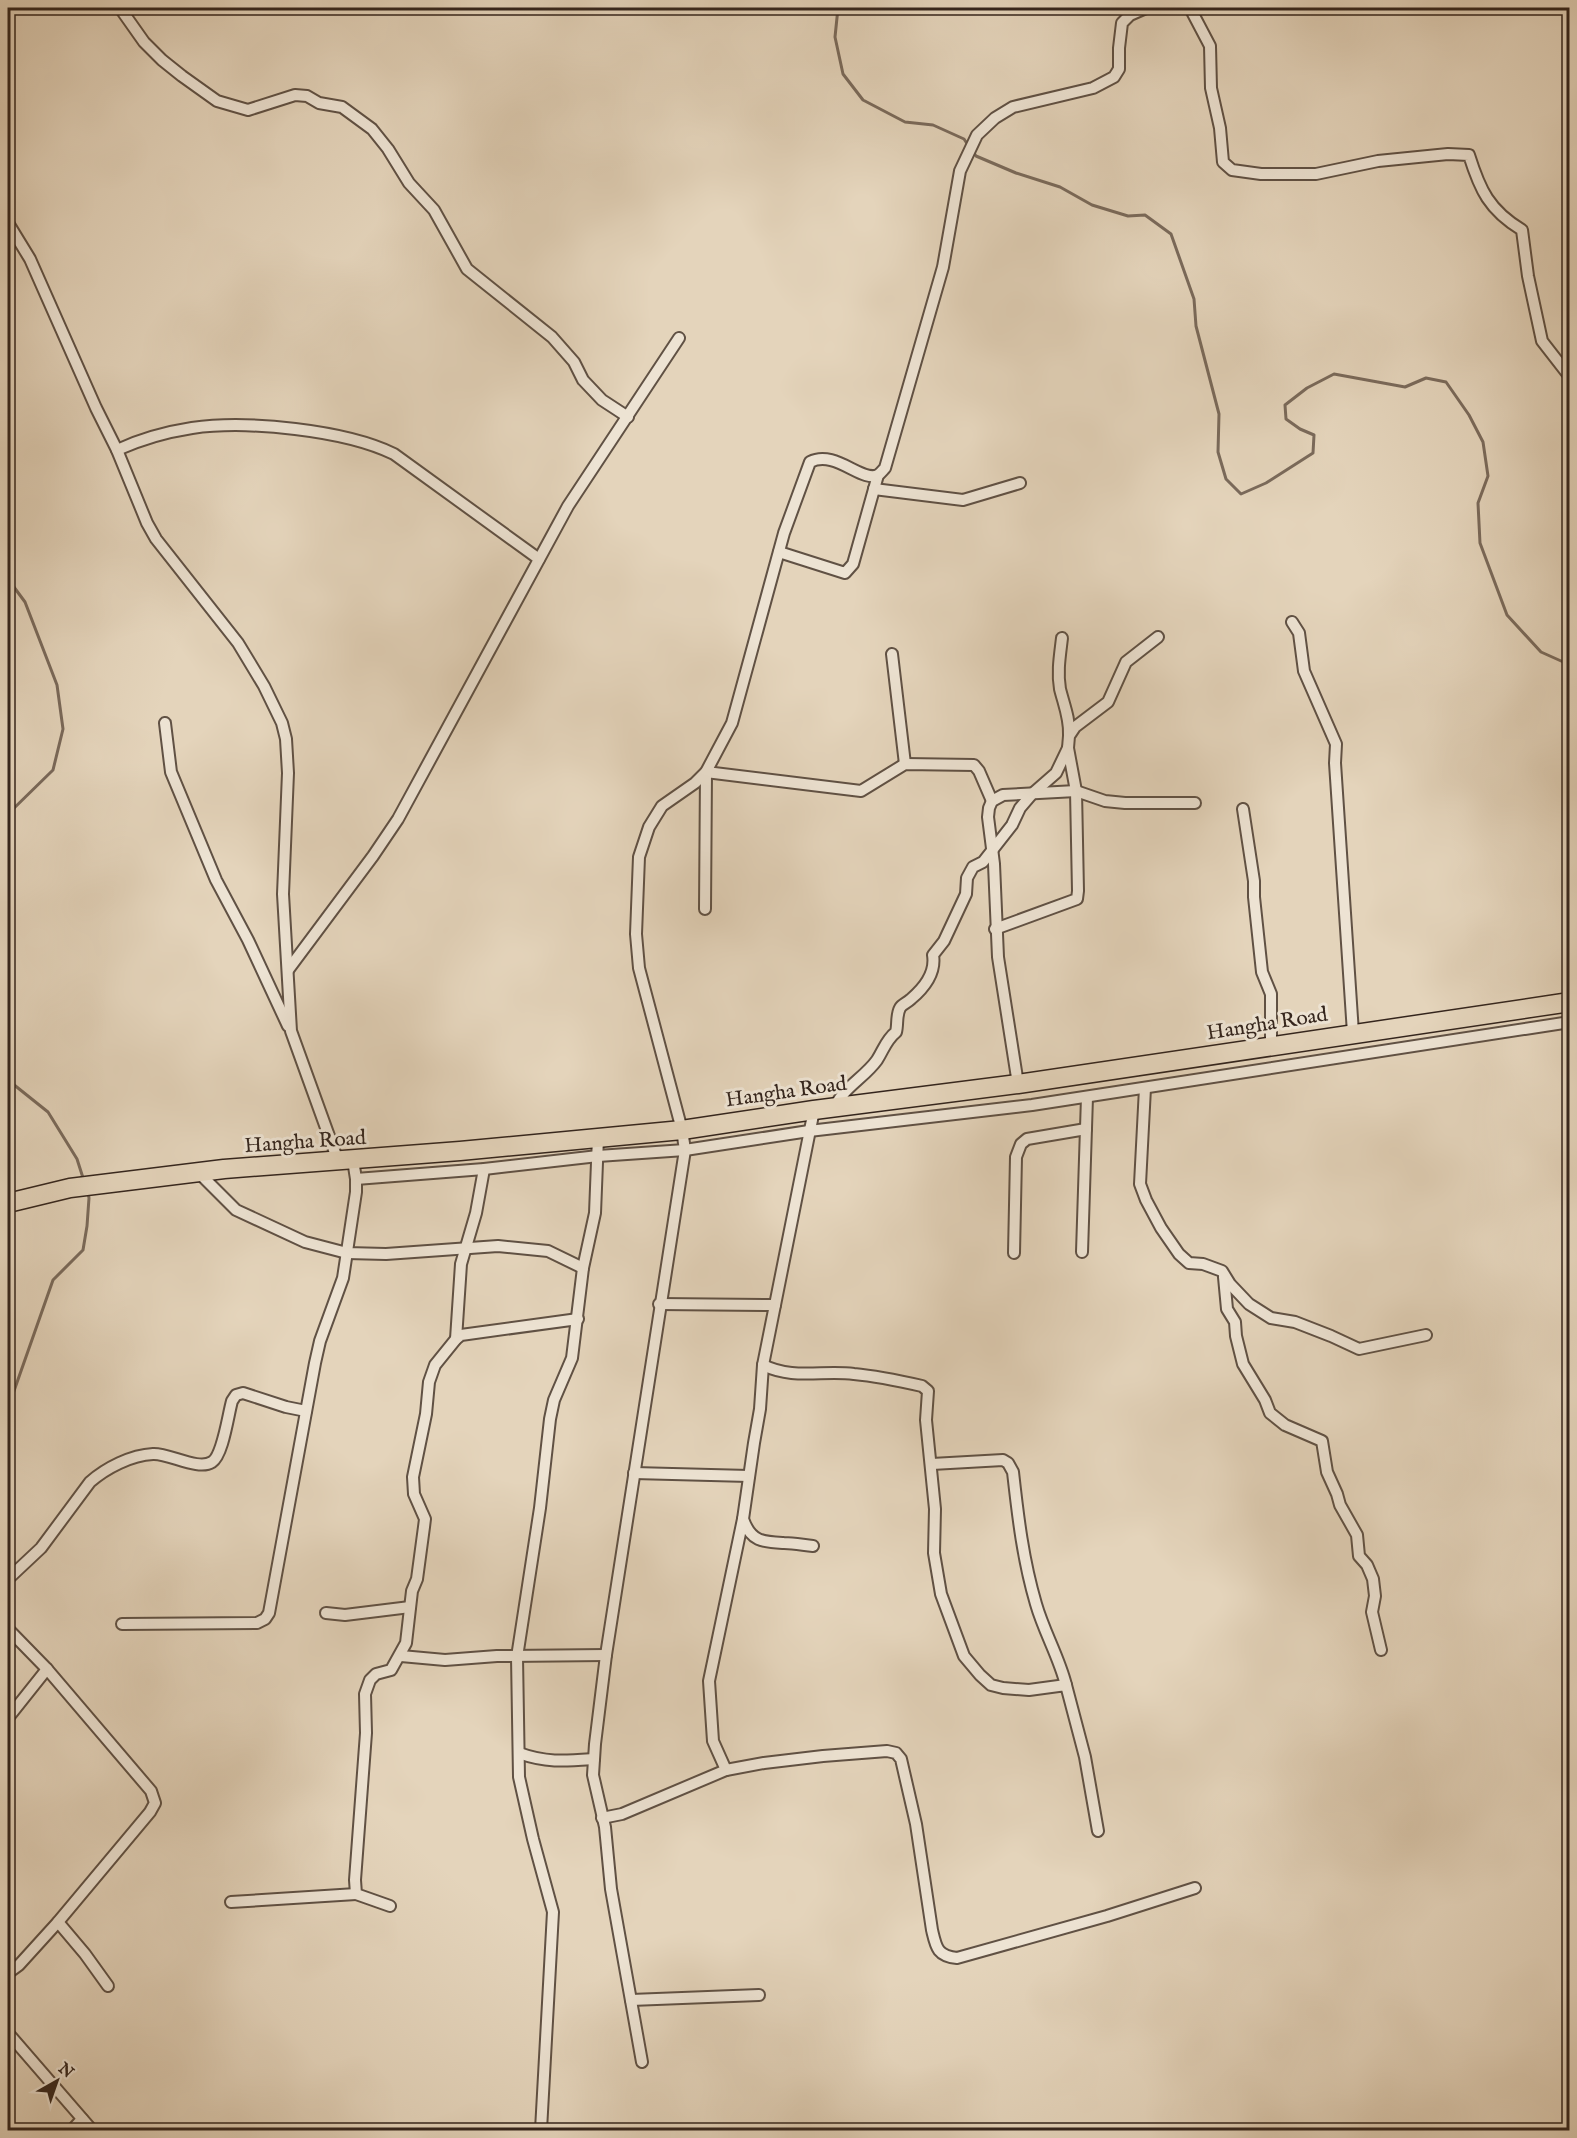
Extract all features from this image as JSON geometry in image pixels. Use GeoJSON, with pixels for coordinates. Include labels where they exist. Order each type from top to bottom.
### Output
{"type":"FeatureCollection","features":[{"type":"Feature","properties":{"kind":"highway","name":"Hangha Road"},"geometry":{"type":"LineString","coordinates":[[8,1203],[106,1182],[198,1172],[682,1130],[1569,1002]]}},
{"type":"Feature","properties":{"kind":"street"},"geometry":{"type":"LineString","coordinates":[[120,8],[144,42],[162,60],[217,101],[248,110],[295,95],[308,96],[318,103],[342,107],[372,129],[388,149],[409,183],[434,210],[467,269],[552,337],[574,362],[583,380],[602,400],[628,417]]}},
{"type":"Feature","properties":{"kind":"street"},"geometry":{"type":"LineString","coordinates":[[778,552],[845,573],[853,564],[878,475],[885,468],[943,267],[960,171],[977,135],[995,118],[1013,107],[1093,88],[1114,76],[1119,69],[1122,23],[1130,15],[1146,8]]}},
{"type":"Feature","properties":{"kind":"street"},"geometry":{"type":"LineString","coordinates":[[1190,8],[1210,46],[1211,88],[1220,128],[1223,162],[1232,170],[1261,174],[1316,174],[1378,161],[1469,154],[1487,200],[1504,219],[1522,230],[1528,276],[1542,340],[1569,377]]}},
{"type":"Feature","properties":{"kind":"street"},"geometry":{"type":"LineString","coordinates":[[8,223],[30,259],[117,450],[147,523],[156,539],[238,643],[264,686],[282,723],[286,739],[288,772],[283,894],[291,1031]]}},
{"type":"Feature","properties":{"kind":"street"},"geometry":{"type":"LineString","coordinates":[[288,970],[398,819],[576,492],[679,338]]}},
{"type":"Feature","properties":{"kind":"street"},"geometry":{"type":"LineString","coordinates":[[117,450],[145,438],[192,428],[239,426],[292,429],[354,439],[377,445],[401,458],[539,559]]}},
{"type":"Feature","properties":{"kind":"street"},"geometry":{"type":"LineString","coordinates":[[642,2062],[611,1889],[605,1827],[593,1775],[606,1655],[659,1304],[685,1150],[682,1130],[639,968],[636,934],[639,857],[649,827],[662,806],[695,783],[706,772],[732,723],[778,552],[810,462],[818,458],[832,460],[870,476],[878,475]]}},
{"type":"Feature","properties":{"kind":"street"},"geometry":{"type":"LineString","coordinates":[[874,489],[963,500],[1020,483]]}},
{"type":"Feature","properties":{"kind":"street"},"geometry":{"type":"LineString","coordinates":[[1292,622],[1299,633],[1304,671],[1336,744],[1335,763],[1353,1033]]}},
{"type":"Feature","properties":{"kind":"street"},"geometry":{"type":"LineString","coordinates":[[1069,736],[1075,728],[1108,702],[1126,662],[1158,637]]}},
{"type":"Feature","properties":{"kind":"street"},"geometry":{"type":"LineString","coordinates":[[995,929],[1077,899],[1076,792],[1068,748],[1070,723],[1060,688],[1062,638]]}},
{"type":"Feature","properties":{"kind":"street"},"geometry":{"type":"LineString","coordinates":[[892,654],[905,764]]}},
{"type":"Feature","properties":{"kind":"street"},"geometry":{"type":"LineString","coordinates":[[122,1624],[257,1623],[265,1619],[272,1603],[320,1341],[343,1278],[356,1179],[345,1161],[291,1031],[248,940],[216,880],[171,772],[165,723]]}},
{"type":"Feature","properties":{"kind":"street"},"geometry":{"type":"LineString","coordinates":[[835,1107],[839,1098],[870,1069],[879,1057],[887,1039],[896,1032],[898,1011],[901,1006],[912,999],[930,979],[934,962],[933,955],[944,941],[966,894],[967,878],[973,867],[983,862],[1012,825],[1020,808],[1032,794],[1056,774],[1068,748]]}},
{"type":"Feature","properties":{"kind":"street"},"geometry":{"type":"LineString","coordinates":[[706,772],[861,791],[905,764],[974,765],[992,801]]}},
{"type":"Feature","properties":{"kind":"street"},"geometry":{"type":"LineString","coordinates":[[705,909],[706,772]]}},
{"type":"Feature","properties":{"kind":"street"},"geometry":{"type":"LineString","coordinates":[[1018,1083],[1001,982],[995,929],[993,848],[988,817],[992,801],[1003,795],[1076,792],[1105,801],[1125,803],[1195,803]]}},
{"type":"Feature","properties":{"kind":"street"},"geometry":{"type":"LineString","coordinates":[[1243,809],[1254,881],[1262,972],[1271,994],[1271,1045]]}},
{"type":"Feature","properties":{"kind":"street"},"geometry":{"type":"LineString","coordinates":[[356,1179],[685,1150],[809,1131],[1087,1097],[1569,1022]]}},
{"type":"Feature","properties":{"kind":"street"},"geometry":{"type":"LineString","coordinates":[[1146,1088],[1140,1184],[1146,1200],[1179,1254],[1189,1263],[1203,1264],[1222,1271],[1230,1284],[1249,1304],[1271,1318],[1295,1322],[1359,1349],[1426,1335]]}},
{"type":"Feature","properties":{"kind":"street"},"geometry":{"type":"LineString","coordinates":[[1082,1252],[1087,1097]]}},
{"type":"Feature","properties":{"kind":"street"},"geometry":{"type":"LineString","coordinates":[[726,1770],[713,1741],[709,1681],[743,1520],[760,1409],[763,1365],[814,1110]]}},
{"type":"Feature","properties":{"kind":"street"},"geometry":{"type":"LineString","coordinates":[[1014,1253],[1016,1156],[1021,1144],[1027,1139],[1086,1129]]}},
{"type":"Feature","properties":{"kind":"street"},"geometry":{"type":"LineString","coordinates":[[541,2130],[553,1912],[519,1777],[517,1657],[540,1508],[550,1419],[554,1400],[572,1358],[584,1268],[595,1212],[598,1137]]}},
{"type":"Feature","properties":{"kind":"street"},"geometry":{"type":"LineString","coordinates":[[456,1339],[461,1264],[476,1213],[484,1169]]}},
{"type":"Feature","properties":{"kind":"street"},"geometry":{"type":"LineString","coordinates":[[198,1172],[236,1210],[297,1239],[347,1253],[386,1254],[498,1246],[548,1251],[584,1268]]}},
{"type":"Feature","properties":{"kind":"street"},"geometry":{"type":"LineString","coordinates":[[1223,1274],[1227,1309],[1234,1322],[1243,1364],[1265,1400],[1270,1413],[1285,1425],[1322,1441],[1327,1472],[1338,1494],[1340,1505],[1357,1535],[1359,1556],[1367,1565],[1373,1579],[1375,1596],[1372,1612],[1381,1650]]}},
{"type":"Feature","properties":{"kind":"street"},"geometry":{"type":"LineString","coordinates":[[659,1304],[775,1305]]}},
{"type":"Feature","properties":{"kind":"street"},"geometry":{"type":"LineString","coordinates":[[356,1894],[355,1880],[366,1733],[365,1694],[370,1680],[376,1674],[391,1670],[401,1656],[406,1643],[412,1591],[417,1579],[424,1527],[424,1519],[414,1494],[413,1477],[415,1458],[426,1414],[431,1373],[456,1339],[471,1332],[545,1325],[578,1319]]}},
{"type":"Feature","properties":{"kind":"street"},"geometry":{"type":"LineString","coordinates":[[763,1365],[784,1373],[803,1375],[852,1373],[922,1386],[928,1391],[926,1420],[932,1464],[936,1563],[941,1594],[964,1656],[991,1685],[1029,1690],[1066,1685]]}},
{"type":"Feature","properties":{"kind":"street"},"geometry":{"type":"LineString","coordinates":[[8,1579],[41,1548],[90,1482],[99,1474],[139,1456],[153,1454],[203,1465],[212,1462],[219,1454],[232,1401],[236,1395],[243,1393],[306,1411]]}},
{"type":"Feature","properties":{"kind":"street"},"geometry":{"type":"LineString","coordinates":[[932,1464],[1003,1461],[1008,1463],[1013,1472],[1021,1542],[1036,1605],[1047,1637],[1061,1664],[1085,1757],[1098,1831]]}},
{"type":"Feature","properties":{"kind":"street"},"geometry":{"type":"LineString","coordinates":[[634,1473],[749,1476]]}},
{"type":"Feature","properties":{"kind":"street"},"geometry":{"type":"LineString","coordinates":[[743,1520],[753,1537],[761,1541],[813,1546]]}},
{"type":"Feature","properties":{"kind":"street"},"geometry":{"type":"LineString","coordinates":[[326,1612],[345,1615],[410,1607]]}},
{"type":"Feature","properties":{"kind":"street"},"geometry":{"type":"LineString","coordinates":[[8,1629],[46,1669],[151,1791],[155,1803],[150,1812],[58,1922],[19,1965],[8,1973]]}},
{"type":"Feature","properties":{"kind":"street"},"geometry":{"type":"LineString","coordinates":[[401,1656],[445,1660],[606,1655]]}},
{"type":"Feature","properties":{"kind":"street"},"geometry":{"type":"LineString","coordinates":[[8,1718],[46,1669]]}},
{"type":"Feature","properties":{"kind":"street"},"geometry":{"type":"LineString","coordinates":[[602,1818],[622,1814],[726,1770],[823,1756],[888,1751],[896,1753],[901,1759],[916,1824],[936,1946],[947,1957],[957,1958],[1195,1888]]}},
{"type":"Feature","properties":{"kind":"street"},"geometry":{"type":"LineString","coordinates":[[519,1753],[538,1760],[594,1759]]}},
{"type":"Feature","properties":{"kind":"street"},"geometry":{"type":"LineString","coordinates":[[231,1902],[356,1894],[390,1906]]}},
{"type":"Feature","properties":{"kind":"street"},"geometry":{"type":"LineString","coordinates":[[58,1922],[108,1986]]}},
{"type":"Feature","properties":{"kind":"street"},"geometry":{"type":"LineString","coordinates":[[631,2000],[759,1995]]}},
{"type":"Feature","properties":{"kind":"street"},"geometry":{"type":"LineString","coordinates":[[8,2033],[92,2130]]}},
{"type":"Feature","properties":{"kind":"street"},"geometry":{"type":"LineString","coordinates":[[72,2130],[82,2119]]}},
{"type":"Feature","properties":{"kind":"waterway"},"geometry":{"type":"LineString","coordinates":[[838,8],[835,37],[843,74],[863,100],[905,122],[933,125],[964,139],[968,145]]}},
{"type":"Feature","properties":{"kind":"waterway"},"geometry":{"type":"LineString","coordinates":[[972,150],[976,156],[1016,173],[1060,187],[1092,205],[1128,216],[1145,215],[1171,234],[1194,299],[1196,326],[1219,414],[1218,452],[1226,479],[1241,494],[1266,483],[1313,453],[1314,435],[1286,419],[1285,405],[1307,388],[1334,374],[1405,387],[1426,378],[1446,382],[1469,415],[1483,442],[1488,476],[1478,503],[1480,543],[1507,615],[1541,652],[1570,665]]}},
{"type":"Feature","properties":{"kind":"waterway"},"geometry":{"type":"LineString","coordinates":[[8,579],[25,602],[57,685],[63,729],[53,770],[8,814]]}},
{"type":"Feature","properties":{"kind":"waterway"},"geometry":{"type":"LineString","coordinates":[[8,1080],[48,1112],[77,1159],[84,1181]]}},
{"type":"Feature","properties":{"kind":"waterway"},"geometry":{"type":"LineString","coordinates":[[8,1408],[53,1280],[83,1250],[87,1226],[88,1193]]}}]}
